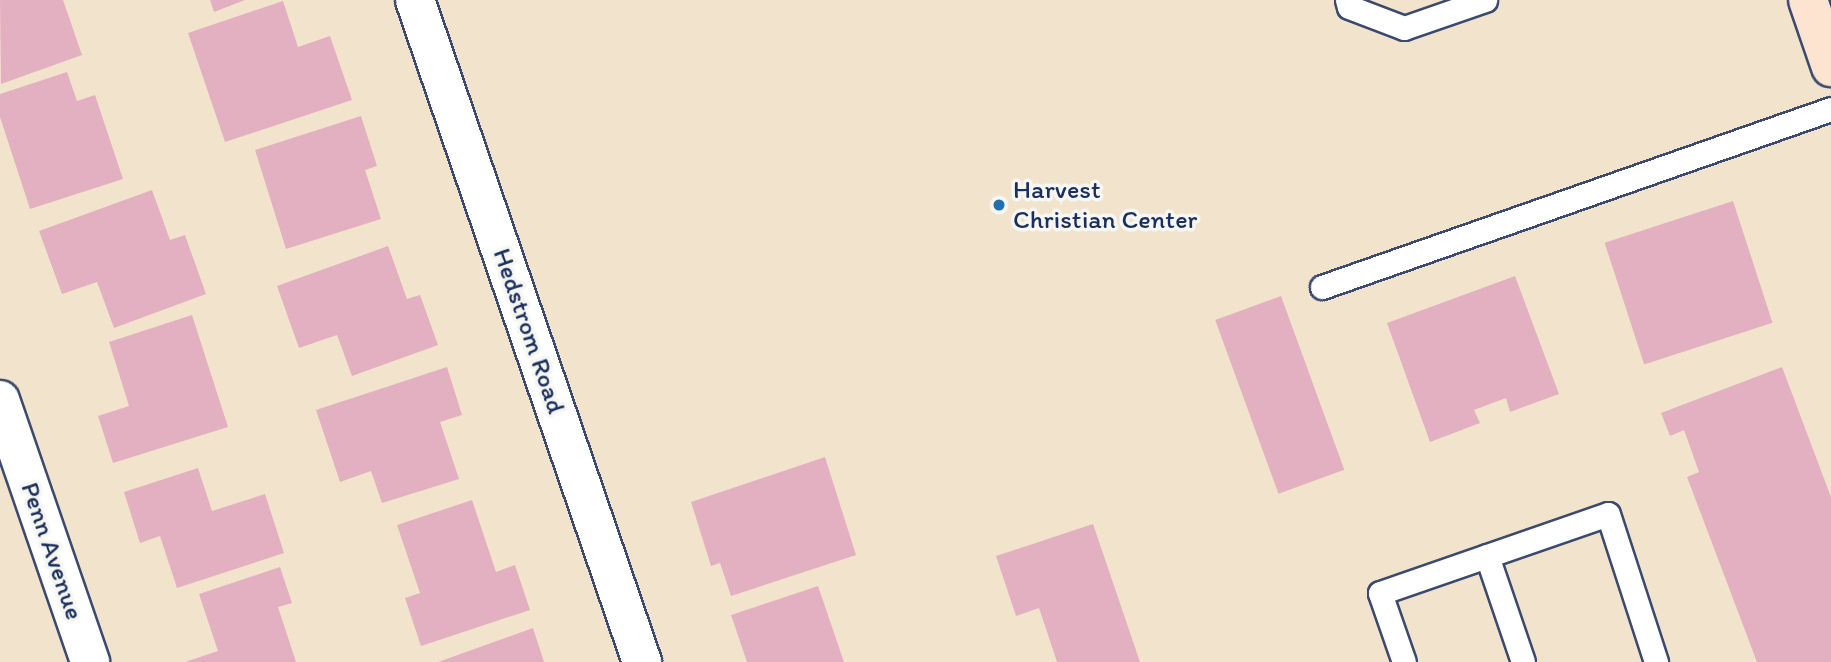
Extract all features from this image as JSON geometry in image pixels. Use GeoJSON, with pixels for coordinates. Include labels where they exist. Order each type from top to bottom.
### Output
{"type":"FeatureCollection","features":[{"type":"Feature","properties":{"kind":"main road"},"geometry":{"type":"LineString","coordinates":[[1808,0],[1831,68]]}},
{"type":"Feature","properties":{"kind":"street","name":"Hedstrom Road"},"geometry":{"type":"LineString","coordinates":[[415,0],[642,662]]}},
{"type":"Feature","properties":{"kind":"street","name":"Penn Avenue"},"geometry":{"type":"LineString","coordinates":[[0,400],[90,662]]}},
{"type":"Feature","properties":{"kind":"lane"},"geometry":{"type":"LineString","coordinates":[[1347,0],[1349,7],[1404,29],[1485,0]]}},
{"type":"Feature","properties":{"kind":"lane"},"geometry":{"type":"LineString","coordinates":[[1322,287],[1831,109]]}},
{"type":"Feature","properties":{"kind":"lane"},"geometry":{"type":"LineString","coordinates":[[1404,662],[1380,593],[1608,514],[1656,662]]}},
{"type":"Feature","properties":{"kind":"lane"},"geometry":{"type":"LineString","coordinates":[[1487,556],[1523,662]]}},
{"type":"Feature","properties":{"kind":"building"},"geometry":{"type":"Polygon","coordinates":[[[0,0],[63,0],[82,55],[1,84],[0,0]]]}},
{"type":"Feature","properties":{"kind":"building"},"geometry":{"type":"Polygon","coordinates":[[[210,0],[245,0],[214,12],[210,0]]]}},
{"type":"Feature","properties":{"kind":"building"},"geometry":{"type":"Polygon","coordinates":[[[283,1],[298,47],[330,36],[352,100],[225,142],[188,33],[283,1]]]}},
{"type":"Feature","properties":{"kind":"building"},"geometry":{"type":"Polygon","coordinates":[[[67,72],[77,101],[95,95],[123,179],[30,209],[0,117],[0,94],[67,72]]]}},
{"type":"Feature","properties":{"kind":"building"},"geometry":{"type":"Polygon","coordinates":[[[361,116],[377,166],[365,170],[381,219],[286,249],[255,150],[361,116]]]}},
{"type":"Feature","properties":{"kind":"building"},"geometry":{"type":"Polygon","coordinates":[[[152,190],[170,240],[185,235],[206,294],[114,328],[97,282],[62,294],[39,231],[152,190]]]}},
{"type":"Feature","properties":{"kind":"building"},"geometry":{"type":"Polygon","coordinates":[[[1733,201],[1773,323],[1644,364],[1605,243],[1733,201]]]}},
{"type":"Feature","properties":{"kind":"building"},"geometry":{"type":"Polygon","coordinates":[[[388,246],[407,299],[420,295],[438,345],[352,376],[337,335],[299,348],[277,286],[388,246]]]}},
{"type":"Feature","properties":{"kind":"building"},"geometry":{"type":"Polygon","coordinates":[[[1515,276],[1559,394],[1510,412],[1506,398],[1474,410],[1480,423],[1430,442],[1387,323],[1515,276]]]}},
{"type":"Feature","properties":{"kind":"building"},"geometry":{"type":"Polygon","coordinates":[[[1281,296],[1344,470],[1278,494],[1215,320],[1281,296]]]}},
{"type":"Feature","properties":{"kind":"building"},"geometry":{"type":"Polygon","coordinates":[[[192,315],[228,427],[113,463],[98,416],[129,406],[109,342],[192,315]]]}},
{"type":"Feature","properties":{"kind":"building"},"geometry":{"type":"Polygon","coordinates":[[[447,367],[462,415],[440,422],[459,479],[382,503],[371,471],[340,482],[316,410],[447,367]]]}},
{"type":"Feature","properties":{"kind":"building"},"geometry":{"type":"Polygon","coordinates":[[[1782,367],[1831,497],[1831,662],[1757,662],[1687,477],[1699,472],[1684,430],[1670,436],[1661,413],[1782,367]]]}},
{"type":"Feature","properties":{"kind":"building"},"geometry":{"type":"Polygon","coordinates":[[[825,457],[856,555],[731,596],[720,563],[711,566],[691,502],[825,457]]]}},
{"type":"Feature","properties":{"kind":"building"},"geometry":{"type":"Polygon","coordinates":[[[198,468],[212,511],[265,494],[284,553],[177,588],[160,536],[140,543],[124,492],[198,468]]]}},
{"type":"Feature","properties":{"kind":"building"},"geometry":{"type":"Polygon","coordinates":[[[472,500],[496,572],[515,565],[530,610],[421,646],[405,598],[420,593],[397,525],[472,500]]]}},
{"type":"Feature","properties":{"kind":"building"},"geometry":{"type":"Polygon","coordinates":[[[1093,524],[1140,662],[1057,662],[1039,608],[1016,616],[996,556],[1093,524]]]}},
{"type":"Feature","properties":{"kind":"building"},"geometry":{"type":"Polygon","coordinates":[[[280,567],[292,603],[278,607],[296,662],[185,662],[218,651],[199,594],[280,567]]]}},
{"type":"Feature","properties":{"kind":"building"},"geometry":{"type":"Polygon","coordinates":[[[818,586],[844,662],[747,662],[731,615],[818,586]]]}},
{"type":"Feature","properties":{"kind":"building"},"geometry":{"type":"Polygon","coordinates":[[[533,628],[544,662],[438,662],[533,628]]]}},
{"type":"Feature","properties":{"kind":"place","name":"Harvest Christian Center"},"geometry":{"type":"Point","coordinates":[999,205]}}]}
